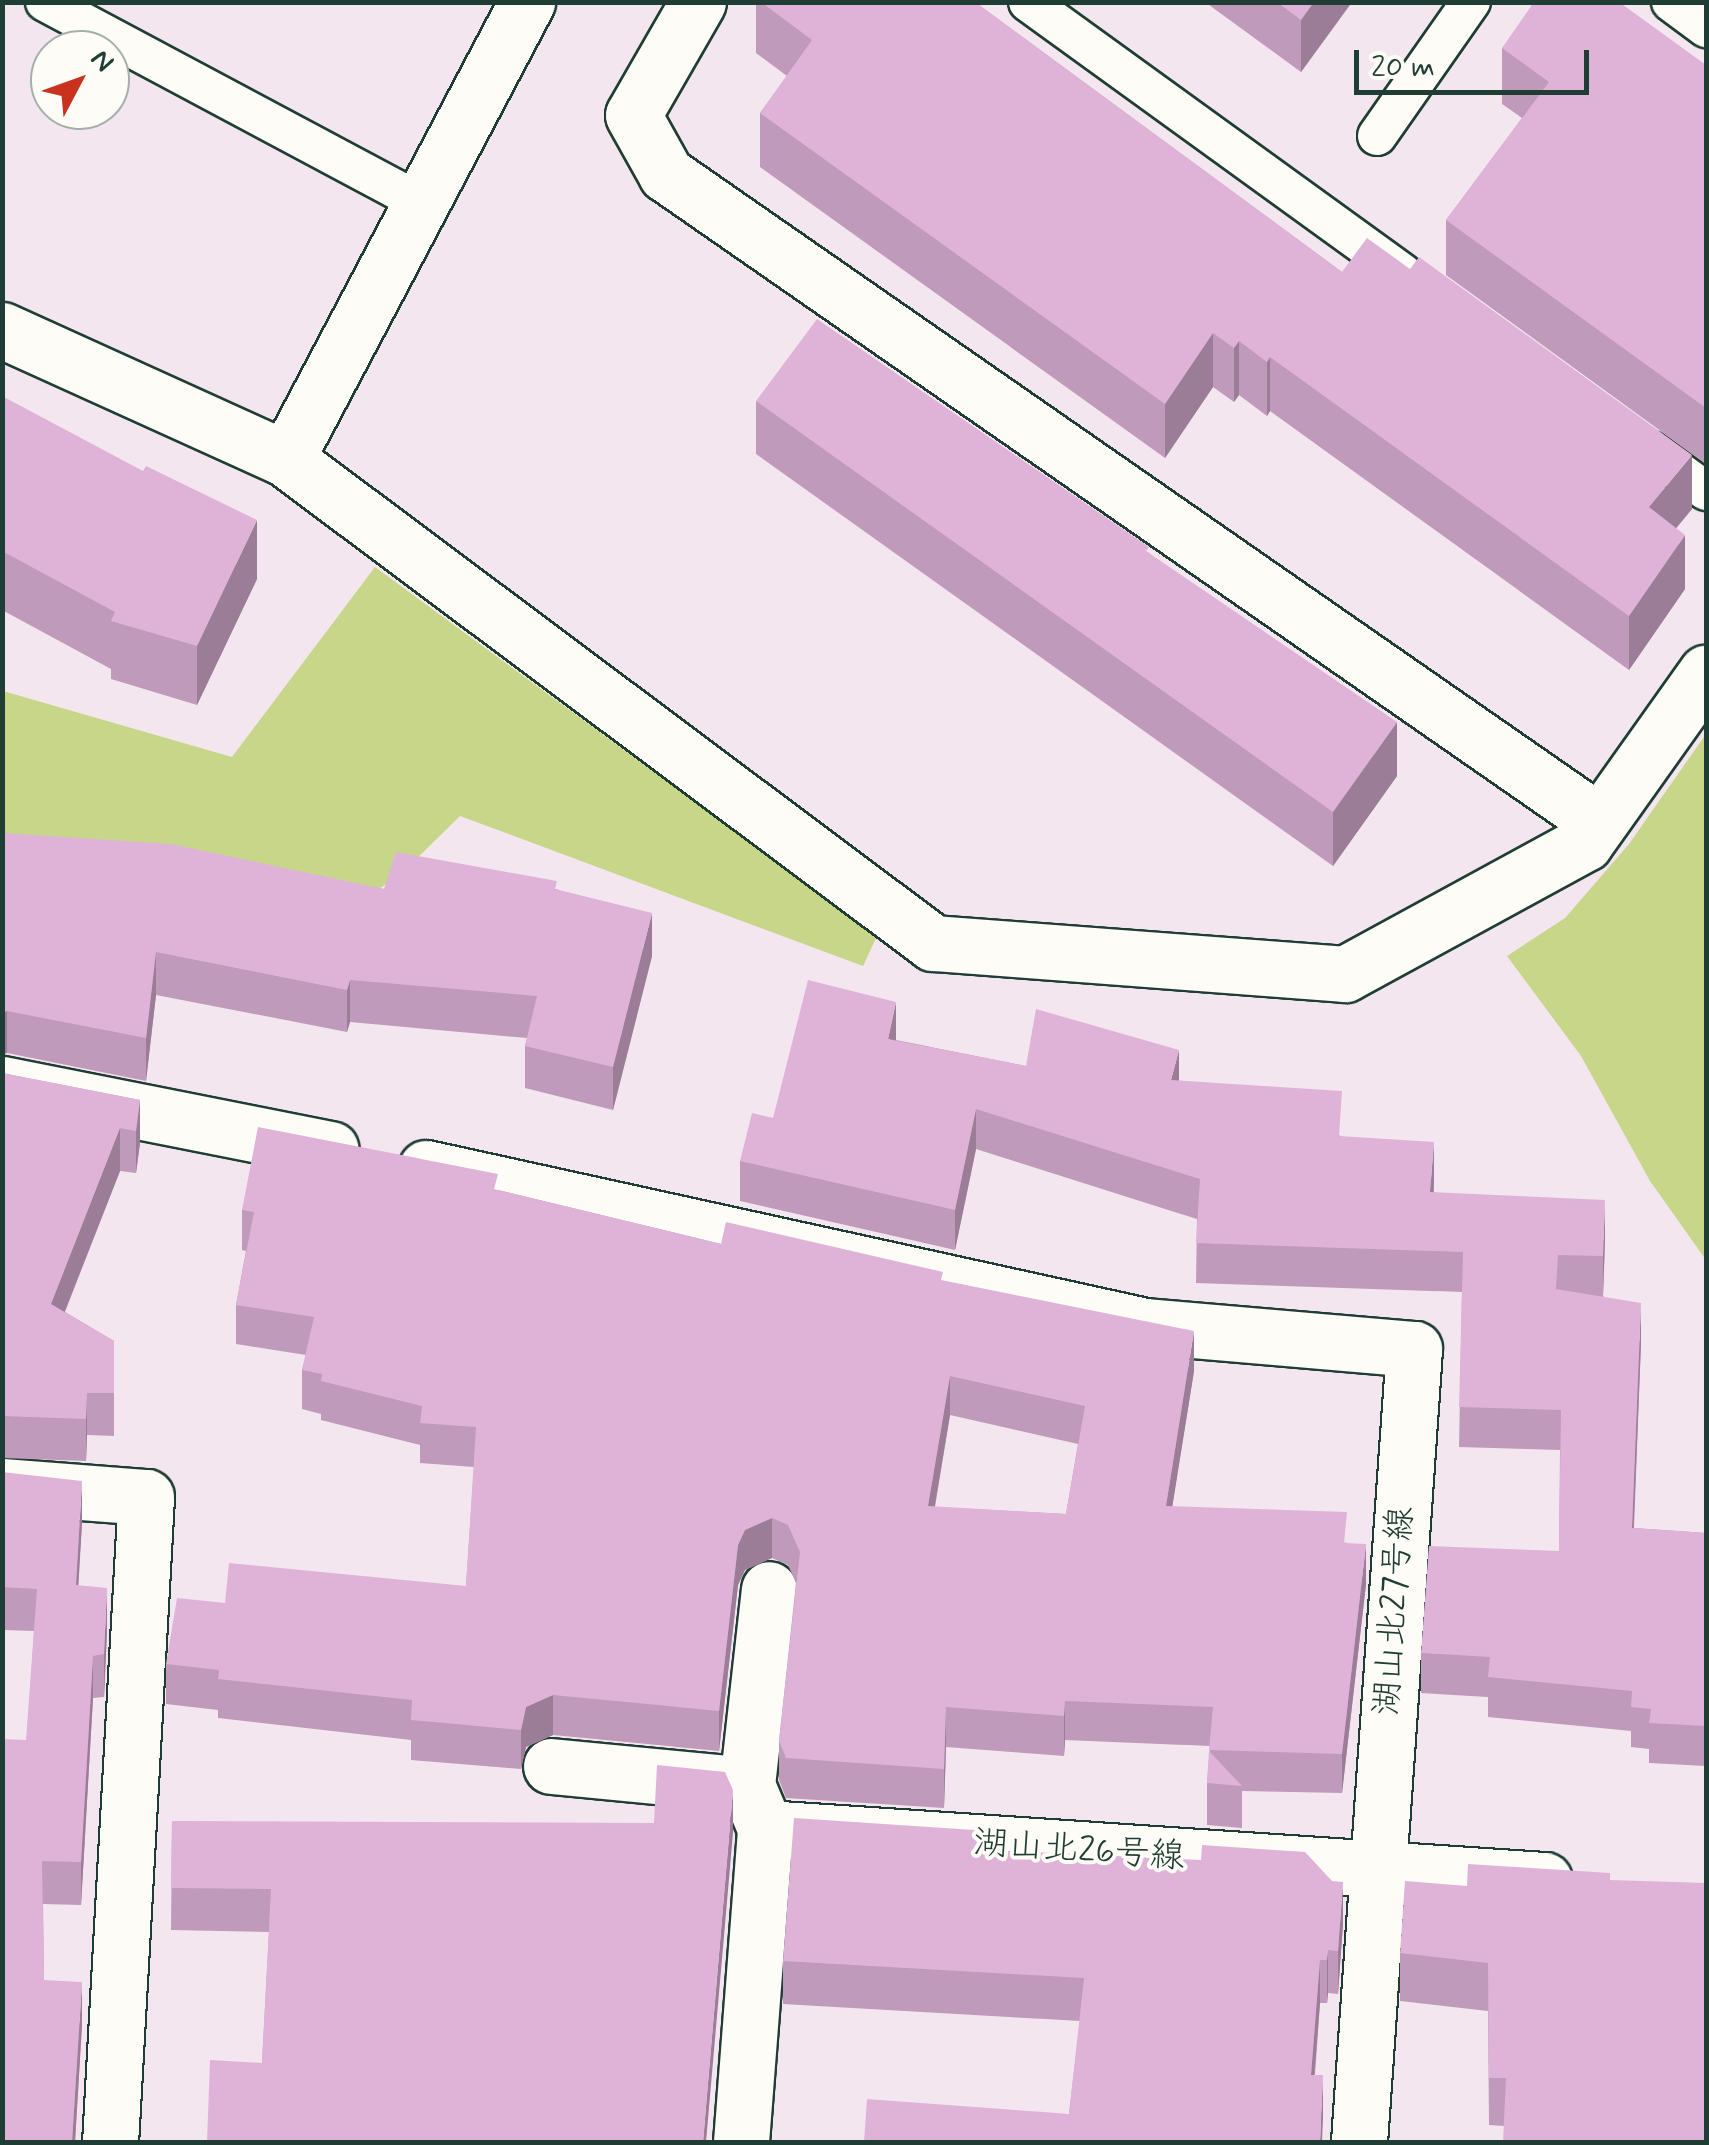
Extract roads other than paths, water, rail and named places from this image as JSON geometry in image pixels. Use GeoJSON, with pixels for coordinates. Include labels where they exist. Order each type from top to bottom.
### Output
{"type":"FeatureCollection","features":[{"type":"Feature","properties":{"kind":"street"},"geometry":{"type":"LineString","coordinates":[[286,459],[527,2]]}},
{"type":"Feature","properties":{"kind":"street"},"geometry":{"type":"LineString","coordinates":[[698,2],[634,115],[666,174],[1599,822]]}},
{"type":"Feature","properties":{"kind":"street"},"geometry":{"type":"LineString","coordinates":[[2,330],[286,459],[933,943],[1345,974],[1585,843],[1706,673]]}},
{"type":"Feature","properties":{"kind":"street","name":"湖山北27号線"},"geometry":{"type":"LineString","coordinates":[[2,1084],[616,1206],[1145,1326],[1414,1349],[1374,1870],[1359,2142]]}},
{"type":"Feature","properties":{"kind":"street"},"geometry":{"type":"LineString","coordinates":[[2,1486],[146,1498],[110,2142]]}},
{"type":"Feature","properties":{"kind":"street"},"geometry":{"type":"LineString","coordinates":[[741,2142],[768,1589]]}},
{"type":"Feature","properties":{"kind":"street","name":"湖山北26号線"},"geometry":{"type":"LineString","coordinates":[[550,1766],[756,1807],[1374,1870],[1589,1882]]}},
{"type":"Feature","properties":{"kind":"lane"},"geometry":{"type":"LineString","coordinates":[[45,2],[421,203]]}},
{"type":"Feature","properties":{"kind":"lane"},"geometry":{"type":"LineString","coordinates":[[1028,2],[1432,293]]}},
{"type":"Feature","properties":{"kind":"lane"},"geometry":{"type":"LineString","coordinates":[[1376,136],[1471,2]]}},
{"type":"Feature","properties":{"kind":"lane"},"geometry":{"type":"LineString","coordinates":[[1672,2],[1706,28]]}},
{"type":"Feature","properties":{"kind":"lane"},"geometry":{"type":"LineString","coordinates":[[1626,432],[1706,491]]}}]}
